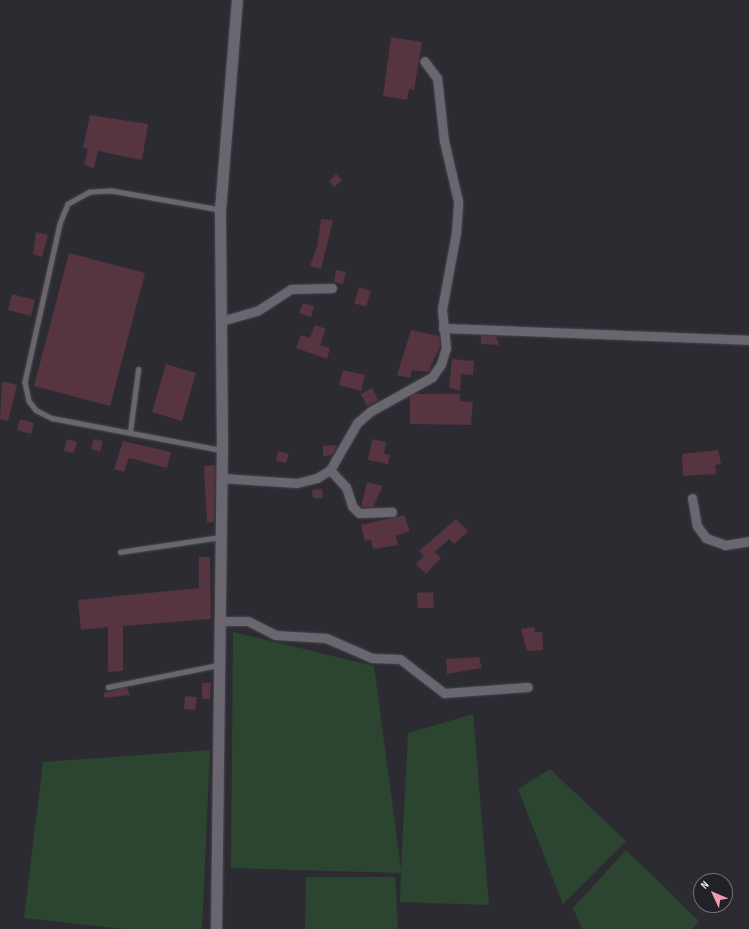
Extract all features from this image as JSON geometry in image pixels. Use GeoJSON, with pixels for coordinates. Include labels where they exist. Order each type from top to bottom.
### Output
{"type":"FeatureCollection","features":[{"type":"Feature","properties":{"kind":"street"},"geometry":{"type":"LineString","coordinates":[[216,929],[222,450],[220,210],[237,0]]}},
{"type":"Feature","properties":{"kind":"street"},"geometry":{"type":"LineString","coordinates":[[221,478],[297,483],[317,478],[330,470],[357,423],[370,411],[432,377],[446,348],[442,309],[456,233],[458,201],[444,141],[437,78],[424,61]]}},
{"type":"Feature","properties":{"kind":"street"},"geometry":{"type":"LineString","coordinates":[[221,322],[257,310],[291,289],[332,288]]}},
{"type":"Feature","properties":{"kind":"street"},"geometry":{"type":"LineString","coordinates":[[443,328],[749,340]]}},
{"type":"Feature","properties":{"kind":"street"},"geometry":{"type":"LineString","coordinates":[[330,470],[346,487],[352,506],[359,513],[392,512]]}},
{"type":"Feature","properties":{"kind":"street"},"geometry":{"type":"LineString","coordinates":[[692,498],[697,526],[706,538],[726,545],[749,540]]}},
{"type":"Feature","properties":{"kind":"street"},"geometry":{"type":"LineString","coordinates":[[219,621],[248,621],[274,635],[326,638],[372,658],[400,659],[444,693],[528,687]]}},
{"type":"Feature","properties":{"kind":"lane"},"geometry":{"type":"LineString","coordinates":[[220,210],[111,191],[90,192],[68,204],[60,224],[25,382],[29,401],[36,410],[52,418],[222,450]]}},
{"type":"Feature","properties":{"kind":"lane"},"geometry":{"type":"LineString","coordinates":[[130,432],[138,370]]}},
{"type":"Feature","properties":{"kind":"lane"},"geometry":{"type":"LineString","coordinates":[[120,552],[220,537]]}},
{"type":"Feature","properties":{"kind":"lane"},"geometry":{"type":"LineString","coordinates":[[108,687],[219,665]]}},
{"type":"Feature","properties":{"kind":"green space"},"geometry":{"type":"Polygon","coordinates":[[[233,632],[374,666],[401,869],[408,733],[473,714],[489,905],[400,902],[401,873],[231,868],[233,632]]]}},
{"type":"Feature","properties":{"kind":"green space"},"geometry":{"type":"Polygon","coordinates":[[[210,750],[202,929],[123,929],[24,918],[43,762],[210,750]]]}},
{"type":"Feature","properties":{"kind":"green space"},"geometry":{"type":"Polygon","coordinates":[[[550,769],[626,841],[563,904],[518,789],[550,769]]]}},
{"type":"Feature","properties":{"kind":"green space"},"geometry":{"type":"Polygon","coordinates":[[[626,850],[699,921],[692,929],[582,929],[573,908],[626,850]]]}},
{"type":"Feature","properties":{"kind":"green space"},"geometry":{"type":"Polygon","coordinates":[[[306,877],[395,877],[398,929],[305,929],[306,877]]]}},
{"type":"Feature","properties":{"kind":"building"},"geometry":{"type":"Polygon","coordinates":[[[391,37],[422,42],[414,90],[409,89],[407,100],[383,96],[391,37]]]}},
{"type":"Feature","properties":{"kind":"building"},"geometry":{"type":"Polygon","coordinates":[[[90,115],[148,124],[142,160],[98,151],[94,168],[84,165],[88,149],[83,148],[90,115]]]}},
{"type":"Feature","properties":{"kind":"building"},"geometry":{"type":"Polygon","coordinates":[[[336,174],[342,180],[334,187],[329,181],[336,174]]]}},
{"type":"Feature","properties":{"kind":"building"},"geometry":{"type":"Polygon","coordinates":[[[321,219],[333,220],[321,269],[310,266],[317,247],[321,219]]]}},
{"type":"Feature","properties":{"kind":"building"},"geometry":{"type":"Polygon","coordinates":[[[36,232],[48,235],[42,257],[33,254],[36,232]]]}},
{"type":"Feature","properties":{"kind":"building"},"geometry":{"type":"Polygon","coordinates":[[[69,253],[145,273],[110,406],[34,386],[69,253]]]}},
{"type":"Feature","properties":{"kind":"building"},"geometry":{"type":"Polygon","coordinates":[[[336,270],[346,272],[343,284],[334,282],[336,270]]]}},
{"type":"Feature","properties":{"kind":"building"},"geometry":{"type":"Polygon","coordinates":[[[359,287],[371,291],[366,307],[354,303],[359,287]]]}},
{"type":"Feature","properties":{"kind":"building"},"geometry":{"type":"Polygon","coordinates":[[[12,294],[35,300],[31,316],[8,310],[12,294]]]}},
{"type":"Feature","properties":{"kind":"building"},"geometry":{"type":"Polygon","coordinates":[[[303,303],[314,306],[311,317],[299,313],[303,303]]]}},
{"type":"Feature","properties":{"kind":"building"},"geometry":{"type":"Polygon","coordinates":[[[315,325],[326,329],[320,345],[330,348],[327,359],[296,348],[301,335],[310,338],[315,325]]]}},
{"type":"Feature","properties":{"kind":"building"},"geometry":{"type":"Polygon","coordinates":[[[411,330],[439,336],[440,346],[428,372],[412,370],[410,378],[397,375],[411,330]]]}},
{"type":"Feature","properties":{"kind":"building"},"geometry":{"type":"Polygon","coordinates":[[[481,336],[496,336],[499,345],[481,344],[481,336]]]}},
{"type":"Feature","properties":{"kind":"building"},"geometry":{"type":"Polygon","coordinates":[[[452,359],[474,361],[473,375],[461,374],[460,391],[449,388],[452,359]]]}},
{"type":"Feature","properties":{"kind":"building"},"geometry":{"type":"Polygon","coordinates":[[[166,364],[196,373],[182,421],[152,412],[166,364]]]}},
{"type":"Feature","properties":{"kind":"building"},"geometry":{"type":"Polygon","coordinates":[[[343,370],[365,375],[361,391],[339,385],[343,370]]]}},
{"type":"Feature","properties":{"kind":"building"},"geometry":{"type":"Polygon","coordinates":[[[2,381],[17,385],[8,421],[0,419],[2,381]]]}},
{"type":"Feature","properties":{"kind":"building"},"geometry":{"type":"Polygon","coordinates":[[[372,388],[378,400],[367,406],[361,394],[372,388]]]}},
{"type":"Feature","properties":{"kind":"building"},"geometry":{"type":"Polygon","coordinates":[[[413,394],[460,394],[460,401],[473,402],[471,425],[410,424],[410,396],[413,394]]]}},
{"type":"Feature","properties":{"kind":"building"},"geometry":{"type":"Polygon","coordinates":[[[20,419],[34,423],[31,434],[17,430],[20,419]]]}},
{"type":"Feature","properties":{"kind":"building"},"geometry":{"type":"Polygon","coordinates":[[[67,439],[77,442],[74,453],[64,451],[67,439]]]}},
{"type":"Feature","properties":{"kind":"building"},"geometry":{"type":"Polygon","coordinates":[[[94,439],[103,441],[100,452],[91,449],[94,439]]]}},
{"type":"Feature","properties":{"kind":"building"},"geometry":{"type":"Polygon","coordinates":[[[372,439],[386,442],[384,454],[390,455],[388,464],[368,460],[372,439]]]}},
{"type":"Feature","properties":{"kind":"building"},"geometry":{"type":"Polygon","coordinates":[[[123,441],[171,452],[167,468],[129,458],[124,472],[114,469],[123,441]]]}},
{"type":"Feature","properties":{"kind":"building"},"geometry":{"type":"Polygon","coordinates":[[[337,445],[332,455],[323,456],[323,446],[337,445]]]}},
{"type":"Feature","properties":{"kind":"building"},"geometry":{"type":"Polygon","coordinates":[[[718,450],[721,464],[715,465],[716,474],[683,476],[682,454],[718,450]]]}},
{"type":"Feature","properties":{"kind":"building"},"geometry":{"type":"Polygon","coordinates":[[[278,451],[289,454],[286,463],[276,461],[278,451]]]}},
{"type":"Feature","properties":{"kind":"building"},"geometry":{"type":"Polygon","coordinates":[[[215,465],[214,522],[207,523],[204,466],[215,465]]]}},
{"type":"Feature","properties":{"kind":"building"},"geometry":{"type":"Polygon","coordinates":[[[367,482],[383,486],[373,507],[361,507],[367,482]]]}},
{"type":"Feature","properties":{"kind":"building"},"geometry":{"type":"Polygon","coordinates":[[[322,489],[323,498],[313,498],[312,490],[322,489]]]}},
{"type":"Feature","properties":{"kind":"building"},"geometry":{"type":"Polygon","coordinates":[[[404,515],[410,531],[396,536],[398,545],[373,549],[371,540],[365,541],[361,525],[404,515]]]}},
{"type":"Feature","properties":{"kind":"building"},"geometry":{"type":"Polygon","coordinates":[[[456,519],[468,531],[454,544],[449,539],[435,552],[441,558],[426,574],[416,564],[424,556],[419,551],[456,519]]]}},
{"type":"Feature","properties":{"kind":"building"},"geometry":{"type":"Polygon","coordinates":[[[199,557],[210,557],[211,619],[123,626],[123,671],[108,672],[108,627],[81,630],[78,600],[199,588],[199,557]]]}},
{"type":"Feature","properties":{"kind":"building"},"geometry":{"type":"Polygon","coordinates":[[[433,592],[434,608],[418,608],[417,593],[433,592]]]}},
{"type":"Feature","properties":{"kind":"building"},"geometry":{"type":"Polygon","coordinates":[[[534,627],[535,632],[542,632],[543,650],[527,651],[521,629],[534,627]]]}},
{"type":"Feature","properties":{"kind":"building"},"geometry":{"type":"Polygon","coordinates":[[[479,657],[482,668],[447,674],[446,659],[479,657]]]}},
{"type":"Feature","properties":{"kind":"building"},"geometry":{"type":"Polygon","coordinates":[[[202,683],[211,683],[210,699],[202,699],[202,683]]]}},
{"type":"Feature","properties":{"kind":"building"},"geometry":{"type":"Polygon","coordinates":[[[127,687],[130,695],[104,698],[104,693],[127,687]]]}},
{"type":"Feature","properties":{"kind":"building"},"geometry":{"type":"Polygon","coordinates":[[[185,696],[197,697],[195,710],[184,709],[185,696]]]}}]}
